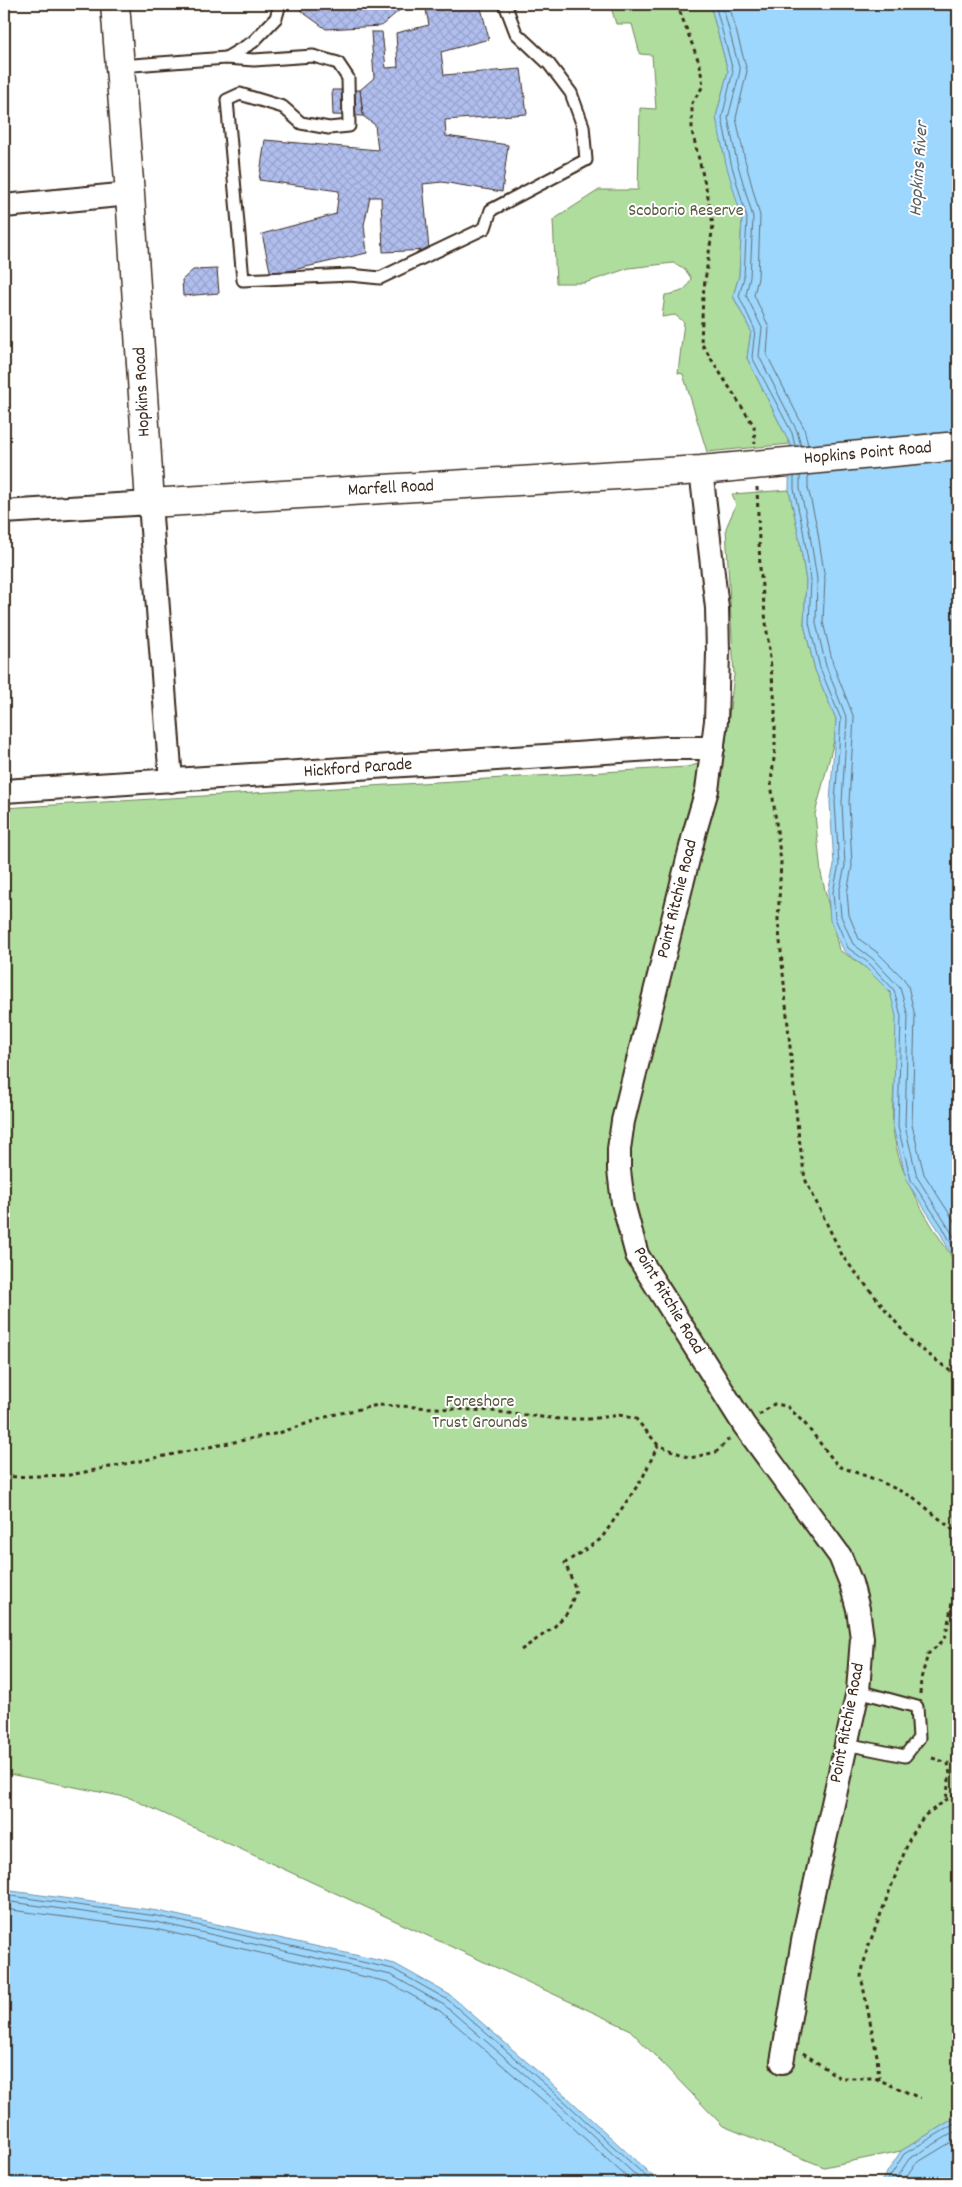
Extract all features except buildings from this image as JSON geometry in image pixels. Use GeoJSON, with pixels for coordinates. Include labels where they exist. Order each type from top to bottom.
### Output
{"type":"FeatureCollection","features":[{"type":"Feature","properties":{"kind":"street","name":"Hopkins Road"},"geometry":{"type":"LineString","coordinates":[[115,4],[171,781]]}},
{"type":"Feature","properties":{"kind":"street"},"geometry":{"type":"LineString","coordinates":[[4,206],[130,194]]}},
{"type":"Feature","properties":{"kind":"street","name":"Hopkins Point Road"},"geometry":{"type":"LineString","coordinates":[[767,464],[958,446]]}},
{"type":"Feature","properties":{"kind":"street","name":"Marfell Road"},"geometry":{"type":"LineString","coordinates":[[4,512],[701,470],[767,464]]}},
{"type":"Feature","properties":{"kind":"street","name":"Point Ritchie Road"},"geometry":{"type":"LineString","coordinates":[[701,470],[717,608],[718,653],[716,721],[713,748],[708,790],[694,831],[623,1121],[619,1149],[619,1170],[628,1227],[637,1255],[744,1425],[840,1556],[858,1609],[862,1638],[858,1691],[805,1930],[784,2052]]}},
{"type":"Feature","properties":{"kind":"street","name":"Hickford Parade"},"geometry":{"type":"LineString","coordinates":[[4,791],[667,748],[713,748]]}},
{"type":"Feature","properties":{"kind":"lane"},"geometry":{"type":"LineString","coordinates":[[226,58],[253,42],[276,18],[280,4]]}},
{"type":"Feature","properties":{"kind":"lane"},"geometry":{"type":"LineString","coordinates":[[120,66],[226,58],[254,60],[313,56],[338,64],[348,78],[349,126],[329,128],[301,123],[282,107],[240,94],[227,100],[243,280],[350,275],[380,278],[485,228],[491,210],[586,160],[583,126],[571,93],[549,64],[516,33],[505,4]]}},
{"type":"Feature","properties":{"kind":"lane"},"geometry":{"type":"LineString","coordinates":[[846,1744],[904,1756],[919,1738],[917,1707],[858,1691]]}},
{"type":"Feature","properties":{"kind":"path"},"geometry":{"type":"LineString","coordinates":[[677,4],[700,65],[703,86],[692,103],[692,131],[713,225],[703,295],[701,343],[754,426],[767,464],[760,568],[775,704],[775,750],[771,782],[781,862],[778,920],[798,1131],[805,1179],[843,1257],[911,1342],[958,1377]]}},
{"type":"Feature","properties":{"kind":"path"},"geometry":{"type":"LineString","coordinates":[[4,1477],[70,1475],[279,1432],[332,1415],[378,1405],[491,1410],[558,1419],[590,1419],[620,1415],[636,1419],[658,1445],[690,1458],[716,1452],[744,1425],[774,1404],[787,1406],[806,1425],[838,1466],[877,1480],[913,1497],[958,1534]]}},
{"type":"Feature","properties":{"kind":"path"},"geometry":{"type":"LineString","coordinates":[[521,1650],[553,1628],[568,1612],[576,1590],[565,1563],[601,1539],[642,1479],[658,1445]]}},
{"type":"Feature","properties":{"kind":"path"},"geometry":{"type":"LineString","coordinates":[[917,1707],[928,1654],[945,1639],[954,1598],[958,1590]]}},
{"type":"Feature","properties":{"kind":"path"},"geometry":{"type":"LineString","coordinates":[[932,1758],[948,1763],[950,1774],[946,1800]]}},
{"type":"Feature","properties":{"kind":"path"},"geometry":{"type":"LineString","coordinates":[[879,2080],[877,2056],[861,1976],[873,1934],[911,1835],[924,1816],[958,1794]]}},
{"type":"Feature","properties":{"kind":"path"},"geometry":{"type":"LineString","coordinates":[[784,2052],[840,2078],[879,2080],[920,2098]]}},
{"type":"Feature","properties":{"kind":"green space","name":"Scoborio Reserve"},"geometry":{"type":"Polygon","coordinates":[[[610,4],[710,4],[728,71],[716,117],[742,218],[739,276],[733,296],[751,331],[747,358],[790,444],[707,452],[683,374],[678,373],[684,322],[675,315],[662,317],[665,295],[681,291],[689,283],[691,278],[684,268],[673,263],[629,268],[585,283],[556,283],[553,220],[599,190],[638,190],[640,108],[656,109],[652,55],[640,54],[632,24],[616,24],[610,4]]]}},
{"type":"Feature","properties":{"kind":"green space","name":"Foreshore Trust Grounds"},"geometry":{"type":"Polygon","coordinates":[[[789,490],[806,581],[804,624],[815,670],[836,719],[835,737],[815,814],[821,873],[839,950],[872,973],[889,991],[894,1002],[897,1036],[893,1127],[896,1146],[901,1165],[917,1200],[958,1267],[958,1906],[952,1914],[958,2007],[958,2116],[901,2151],[824,2167],[723,2126],[629,2029],[130,1798],[4,1773],[4,808],[687,767],[724,757],[734,675],[726,528],[736,505],[732,494],[789,490]]]}},
{"type":"Feature","properties":{"kind":"water","name":"Hopkins River"},"geometry":{"type":"Polygon","coordinates":[[[710,4],[958,4],[958,1267],[938,1229],[907,1182],[893,1127],[896,1016],[890,992],[865,967],[844,951],[830,920],[828,892],[834,865],[830,802],[836,719],[815,670],[804,624],[806,581],[789,490],[790,444],[747,358],[751,331],[733,296],[739,276],[742,219],[726,164],[716,117],[728,71],[710,4]]]}},
{"type":"Feature","properties":{"kind":"water"},"geometry":{"type":"Polygon","coordinates":[[[4,1890],[158,1911],[395,1964],[450,1995],[566,2096],[660,2183],[4,2183],[4,1890]]]}},
{"type":"Feature","properties":{"kind":"water"},"geometry":{"type":"Polygon","coordinates":[[[958,2116],[958,2183],[880,2183],[901,2151],[958,2116]]]}}]}
